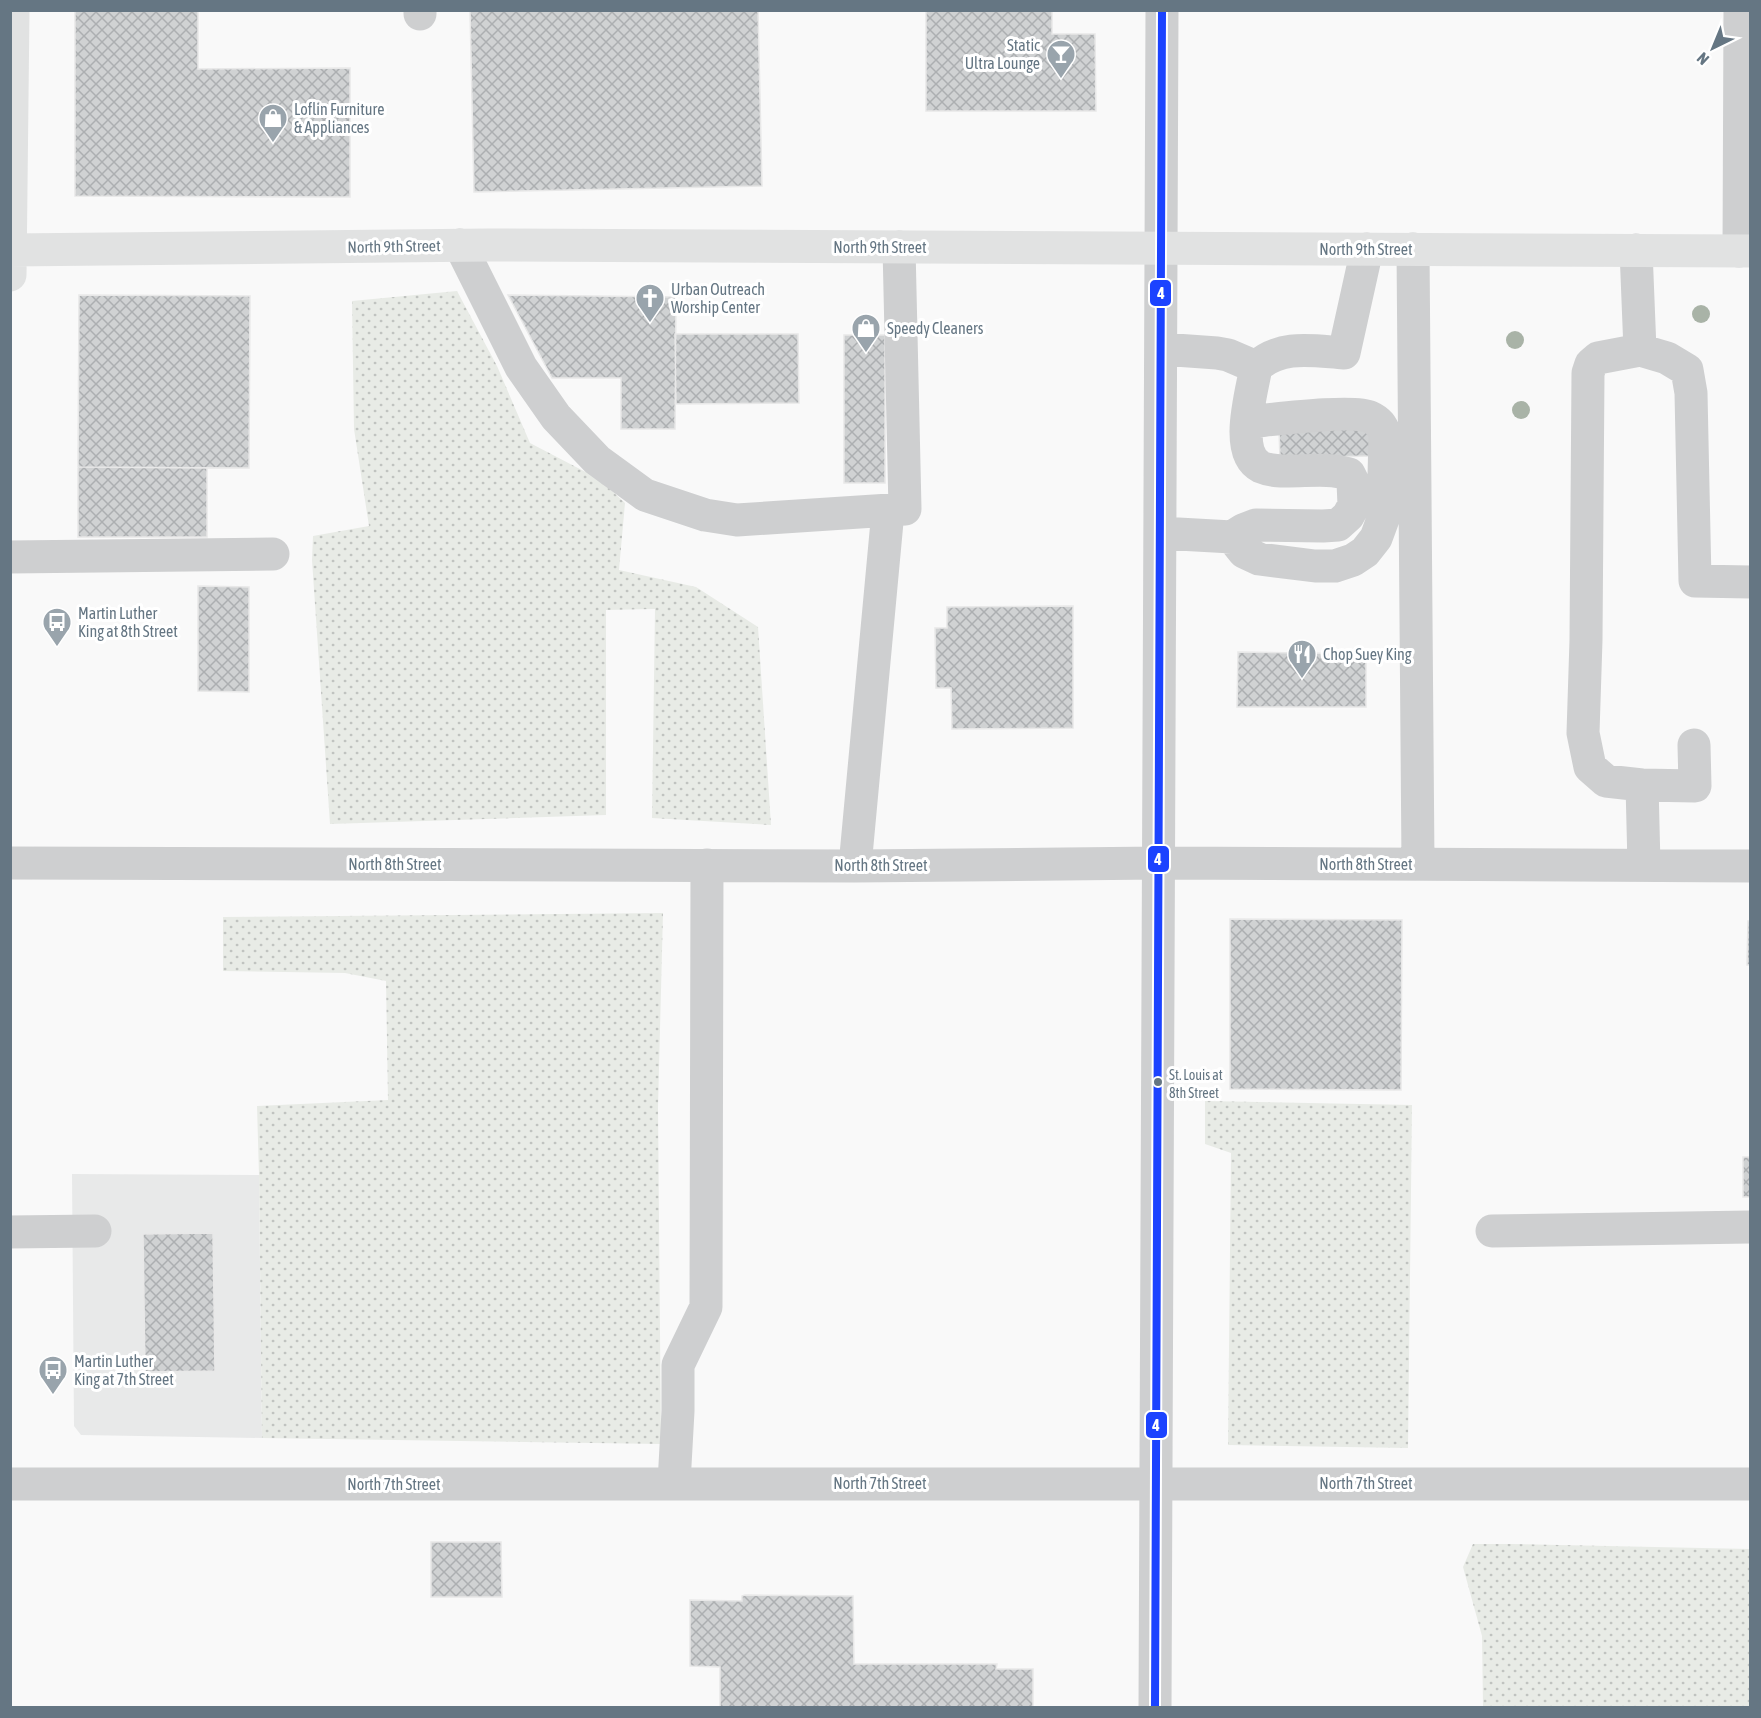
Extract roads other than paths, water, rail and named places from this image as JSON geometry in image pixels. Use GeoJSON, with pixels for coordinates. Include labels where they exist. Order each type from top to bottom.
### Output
{"type":"FeatureCollection","features":[{"type":"Feature","properties":{"kind":"main road"},"geometry":{"type":"LineString","coordinates":[[10,275],[13,10]]}},
{"type":"Feature","properties":{"kind":"main road","name":"North 9th Street"},"geometry":{"type":"LineString","coordinates":[[11,250],[460,245],[1745,251]]}},
{"type":"Feature","properties":{"kind":"street"},"geometry":{"type":"LineString","coordinates":[[1155,1707],[1162,10]]}},
{"type":"Feature","properties":{"kind":"street"},"geometry":{"type":"LineString","coordinates":[[1740,10],[1745,251]]}},
{"type":"Feature","properties":{"kind":"street"},"geometry":{"type":"LineString","coordinates":[[460,245],[521,367],[556,417],[597,460],[645,495],[705,515],[737,520],[905,509],[899,247]]}},
{"type":"Feature","properties":{"kind":"street"},"geometry":{"type":"LineString","coordinates":[[1160,533],[1232,537],[1256,525],[1338,525],[1348,516],[1354,505],[1353,482],[1349,474],[1337,471],[1274,471],[1260,467],[1251,458],[1245,442],[1256,367],[1279,352],[1296,350],[1344,353],[1367,249]]}},
{"type":"Feature","properties":{"kind":"street"},"geometry":{"type":"LineString","coordinates":[[1413,249],[1418,864]]}},
{"type":"Feature","properties":{"kind":"street"},"geometry":{"type":"LineString","coordinates":[[1636,250],[1640,350]]}},
{"type":"Feature","properties":{"kind":"street"},"geometry":{"type":"LineString","coordinates":[[1161,349],[1228,355],[1256,367]]}},
{"type":"Feature","properties":{"kind":"street"},"geometry":{"type":"LineString","coordinates":[[1694,745],[1695,786],[1642,785],[1606,780],[1590,767],[1583,733],[1588,373],[1591,364],[1598,358],[1640,350],[1667,358],[1687,370],[1691,393],[1695,581],[1750,582]]}},
{"type":"Feature","properties":{"kind":"street"},"geometry":{"type":"LineString","coordinates":[[1232,537],[1244,552],[1259,559],[1315,566],[1335,566],[1353,560],[1365,552],[1376,538],[1383,519],[1385,434],[1382,425],[1369,416],[1352,414],[1247,422]]}},
{"type":"Feature","properties":{"kind":"street"},"geometry":{"type":"LineString","coordinates":[[855,866],[888,511]]}},
{"type":"Feature","properties":{"kind":"street"},"geometry":{"type":"LineString","coordinates":[[10,557],[273,554]]}},
{"type":"Feature","properties":{"kind":"street"},"geometry":{"type":"LineString","coordinates":[[1642,785],[1644,865]]}},
{"type":"Feature","properties":{"kind":"street","name":"North 8th Street"},"geometry":{"type":"LineString","coordinates":[[10,863],[855,866],[1159,863],[1750,866]]}},
{"type":"Feature","properties":{"kind":"street"},"geometry":{"type":"LineString","coordinates":[[674,1483],[678,1365],[706,1306],[707,865]]}},
{"type":"Feature","properties":{"kind":"street"},"geometry":{"type":"LineString","coordinates":[[1492,1231],[1750,1227]]}},
{"type":"Feature","properties":{"kind":"street"},"geometry":{"type":"LineString","coordinates":[[10,1232],[95,1232]]}},
{"type":"Feature","properties":{"kind":"street","name":"North 7th Street"},"geometry":{"type":"LineString","coordinates":[[10,1484],[1750,1484]]}},
{"type":"Feature","properties":{"kind":"place","name":"Static Ultra Lounge"},"geometry":{"type":"Point","coordinates":[1061,80]}},
{"type":"Feature","properties":{"kind":"place","name":"Loflin Furniture & Appliances"},"geometry":{"type":"Point","coordinates":[273,144]}},
{"type":"Feature","properties":{"kind":"place","name":"Urban Outreach Worship Center"},"geometry":{"type":"Point","coordinates":[650,324]}},
{"type":"Feature","properties":{"kind":"place","name":"Speedy Cleaners"},"geometry":{"type":"Point","coordinates":[866,354]}},
{"type":"Feature","properties":{"kind":"place","name":"Martin Luther King at 8th Street"},"geometry":{"type":"Point","coordinates":[57,648]}},
{"type":"Feature","properties":{"kind":"place","name":"Chop Suey King"},"geometry":{"type":"Point","coordinates":[1302,680]}},
{"type":"Feature","properties":{"kind":"place","name":"St. Louis at 8th Street"},"geometry":{"type":"Point","coordinates":[1158,1082]}},
{"type":"Feature","properties":{"kind":"place","name":"Martin Luther King at 7th Street"},"geometry":{"type":"Point","coordinates":[53,1396]}}]}
